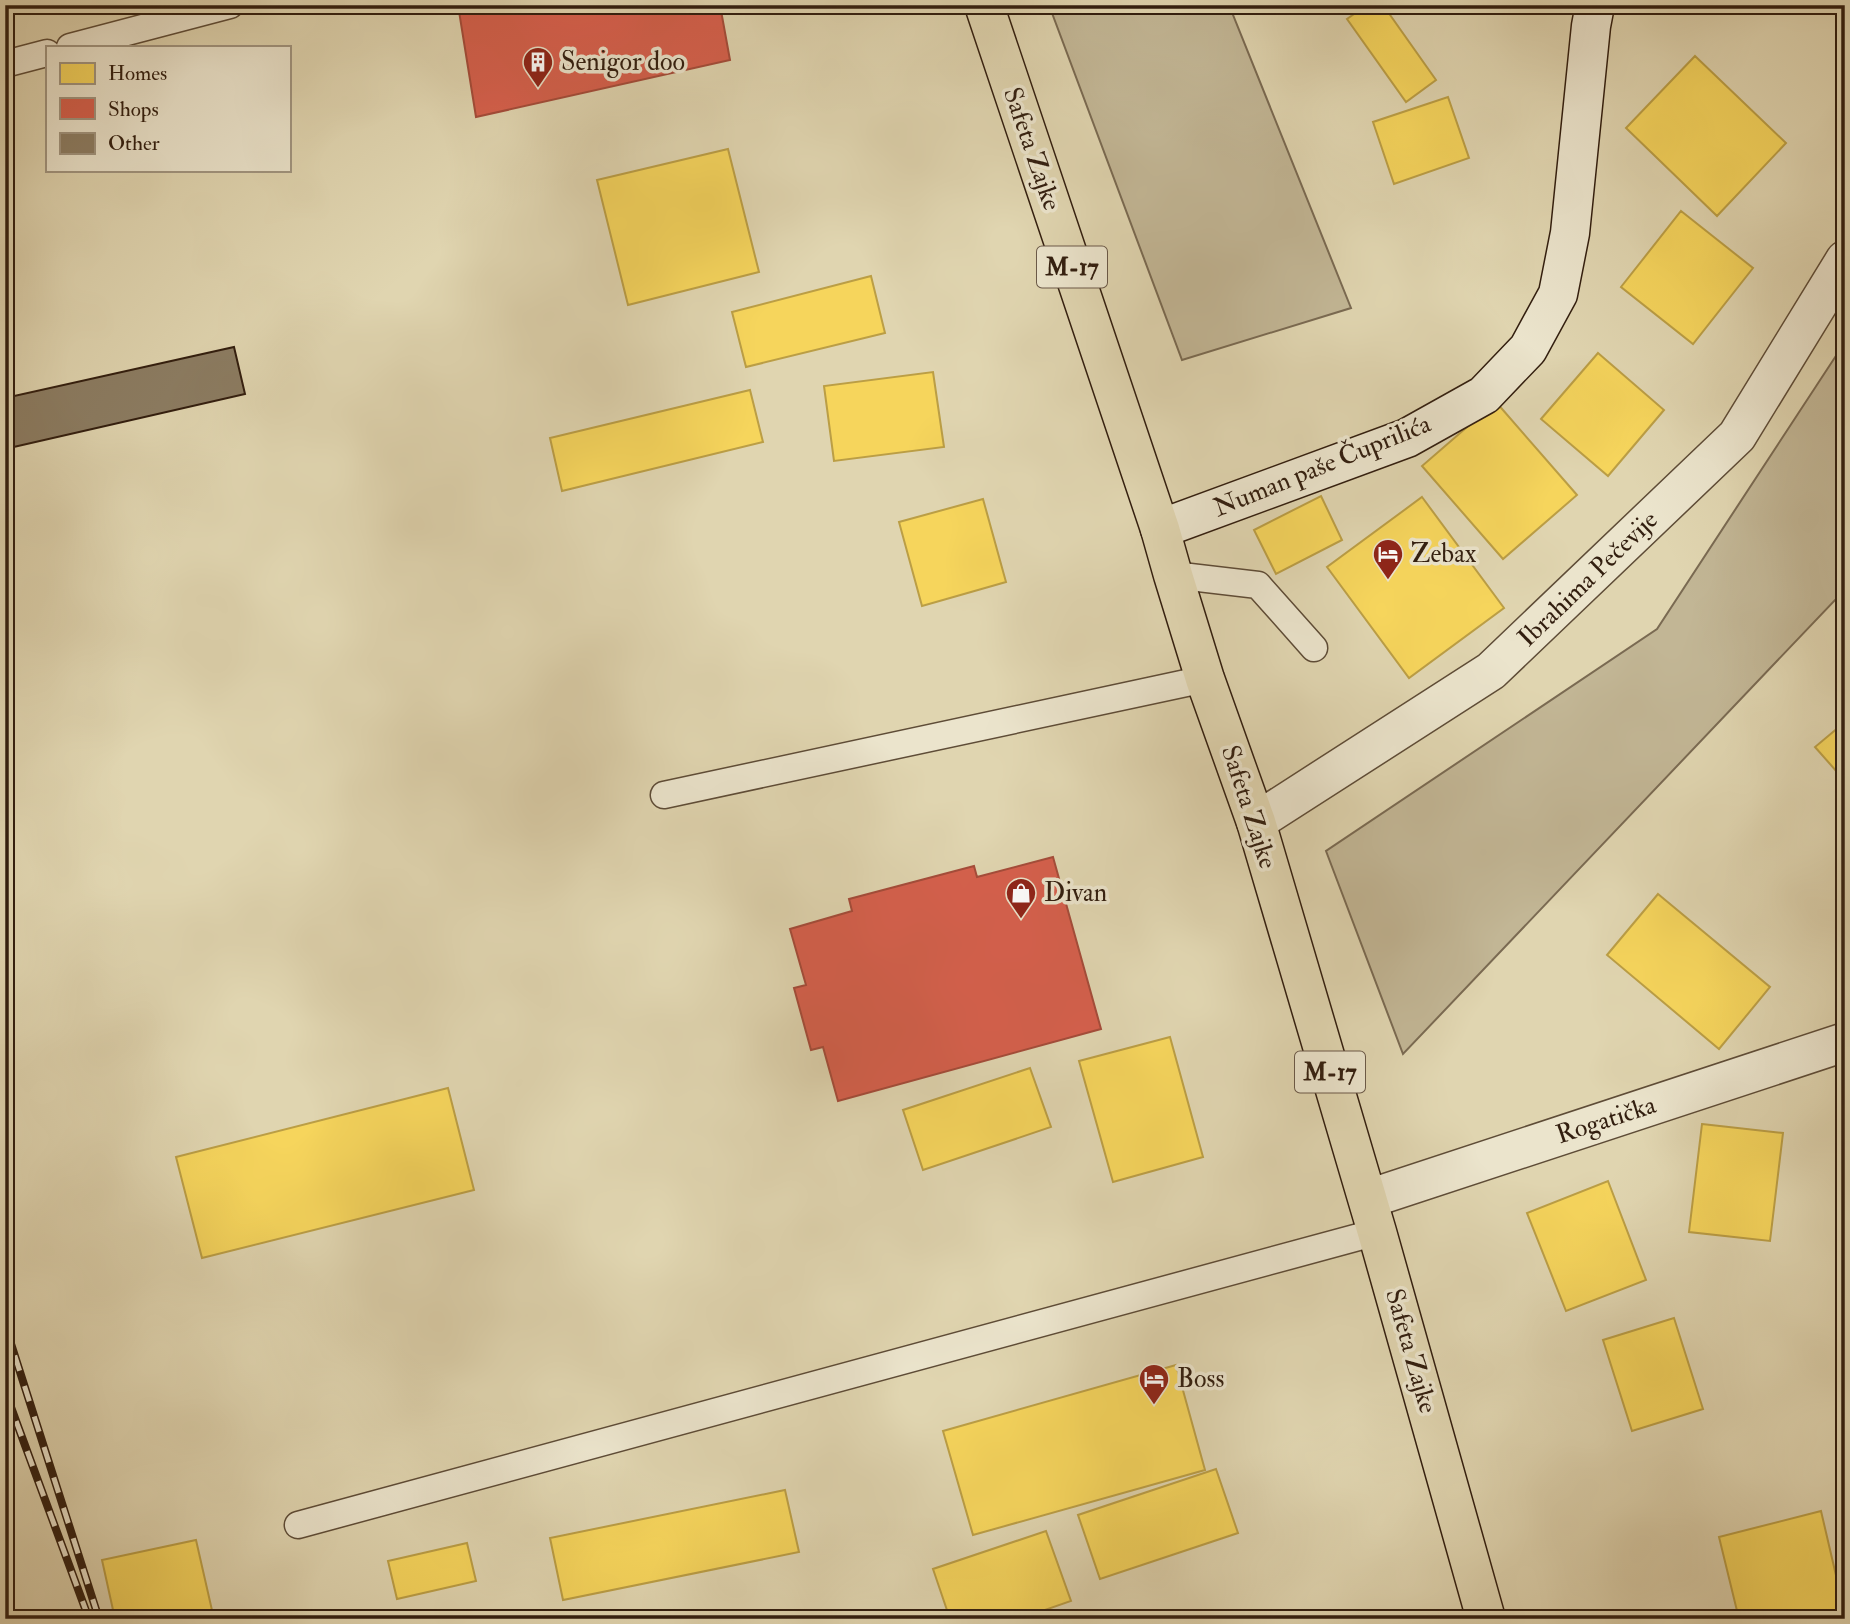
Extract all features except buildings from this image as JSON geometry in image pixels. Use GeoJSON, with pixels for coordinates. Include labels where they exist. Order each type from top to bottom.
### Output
{"type":"FeatureCollection","features":[{"type":"Feature","properties":{"kind":"main road","name":"Safeta Zajke"},"geometry":{"type":"LineString","coordinates":[[984,5],[1160,529],[1205,678],[1256,822],[1372,1215],[1486,1619]]}},
{"type":"Feature","properties":{"kind":"street","name":"Numan paše Čuprilića"},"geometry":{"type":"LineString","coordinates":[[1160,529],[1407,438],[1484,395],[1528,349],[1558,294],[1570,233],[1595,5]]}},
{"type":"Feature","properties":{"kind":"street","name":"Ibrahima Pečevije"},"geometry":{"type":"LineString","coordinates":[[1256,822],[1491,671],[1737,436],[1845,260]]}},
{"type":"Feature","properties":{"kind":"street","name":"Rogatička"},"geometry":{"type":"LineString","coordinates":[[1372,1215],[1845,1042]]}},
{"type":"Feature","properties":{"kind":"lane"},"geometry":{"type":"LineString","coordinates":[[74,46],[230,5]]}},
{"type":"Feature","properties":{"kind":"lane"},"geometry":{"type":"LineString","coordinates":[[5,64],[46,53]]}},
{"type":"Feature","properties":{"kind":"lane"},"geometry":{"type":"LineString","coordinates":[[1173,575],[1258,585],[1314,648]]}},
{"type":"Feature","properties":{"kind":"lane"},"geometry":{"type":"LineString","coordinates":[[664,795],[1205,678]]}},
{"type":"Feature","properties":{"kind":"lane"},"geometry":{"type":"LineString","coordinates":[[298,1525],[1372,1215]]}},
{"type":"Feature","properties":{"kind":"shaded area"},"geometry":{"type":"Polygon","coordinates":[[[1049,5],[1229,5],[1351,308],[1182,360],[1049,5]]]}},
{"type":"Feature","properties":{"kind":"shaded area"},"geometry":{"type":"Polygon","coordinates":[[[1845,342],[1845,602],[1835,600],[1403,1054],[1326,851],[1657,629],[1845,342]]]}},
{"type":"Feature","properties":{"kind":"railway"},"geometry":{"type":"LineString","coordinates":[[5,1325],[99,1619]]}},
{"type":"Feature","properties":{"kind":"railway"},"geometry":{"type":"LineString","coordinates":[[5,1391],[89,1619]]}},
{"type":"Feature","properties":{"kind":"place","name":"Senigor doo"},"geometry":{"type":"Point","coordinates":[538,89]}},
{"type":"Feature","properties":{"kind":"place","name":"Zebax"},"geometry":{"type":"Point","coordinates":[1388,581]}},
{"type":"Feature","properties":{"kind":"place","name":"Divan"},"geometry":{"type":"Point","coordinates":[1021,920]}},
{"type":"Feature","properties":{"kind":"place","name":"Boss"},"geometry":{"type":"Point","coordinates":[1154,1406]}}]}
